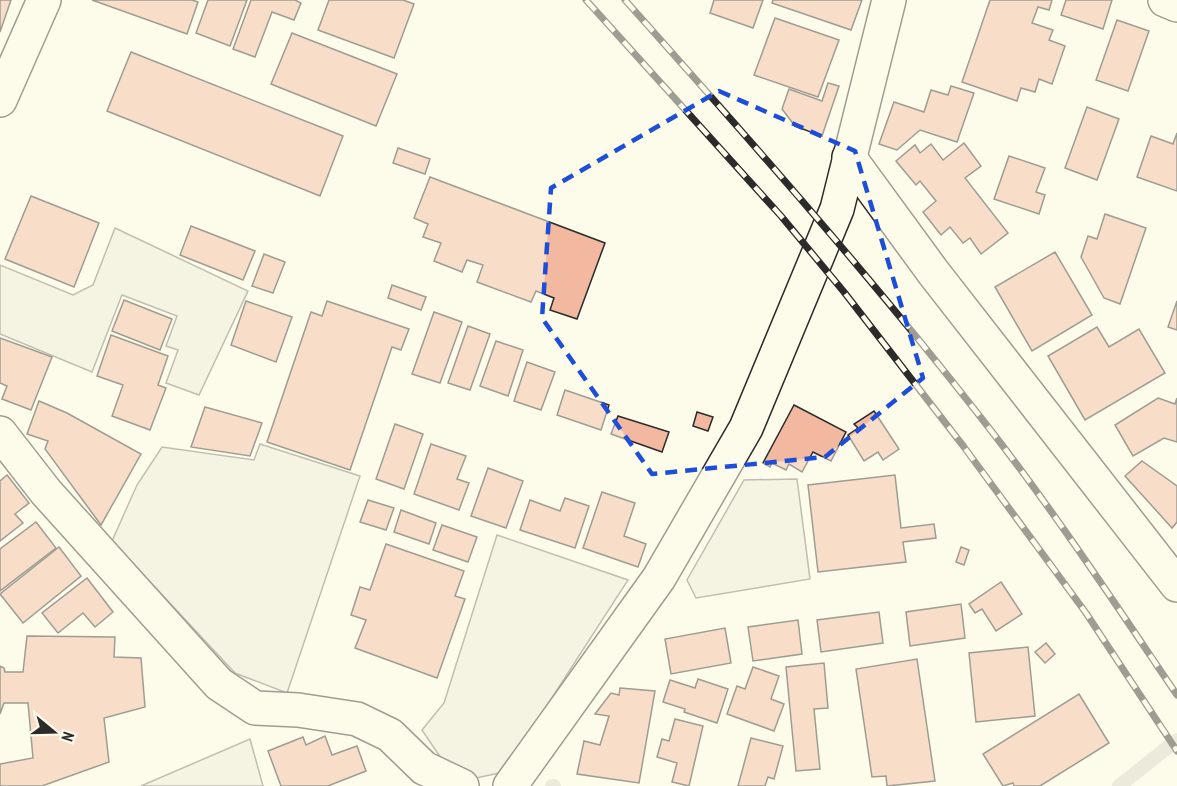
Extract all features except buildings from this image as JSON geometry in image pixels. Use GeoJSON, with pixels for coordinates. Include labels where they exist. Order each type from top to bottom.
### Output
{"type":"FeatureCollection","features":[{"type":"Feature","properties":{"kind":"street"},"geometry":{"type":"LineString","coordinates":[[0,100],[44,0]]}},
{"type":"Feature","properties":{"kind":"street"},"geometry":{"type":"LineString","coordinates":[[510,786],[659,578],[746,428],[837,210],[889,0]]}},
{"type":"Feature","properties":{"kind":"street"},"geometry":{"type":"LineString","coordinates":[[1165,0],[1177,5]]}},
{"type":"Feature","properties":{"kind":"street"},"geometry":{"type":"LineString","coordinates":[[849,157],[933,272],[1177,585]]}},
{"type":"Feature","properties":{"kind":"street"},"geometry":{"type":"LineString","coordinates":[[0,433],[46,492],[219,684],[255,708],[298,710],[357,719],[390,735],[424,768],[462,786]]}},
{"type":"Feature","properties":{"kind":"highlighted area"},"geometry":{"type":"Polygon","coordinates":[[[719,91],[855,151],[923,378],[825,457],[652,474],[542,318],[551,188],[719,91]]]}},
{"type":"Feature","properties":{"kind":"shaded area"},"geometry":{"type":"Polygon","coordinates":[[[115,228],[248,291],[199,395],[166,383],[178,350],[166,346],[177,316],[122,295],[92,372],[0,334],[0,265],[73,295],[93,285],[115,228]]]}},
{"type":"Feature","properties":{"kind":"shaded area"},"geometry":{"type":"Polygon","coordinates":[[[260,444],[360,476],[287,693],[235,673],[112,541],[137,485],[162,447],[254,460],[260,444]]]}},
{"type":"Feature","properties":{"kind":"shaded area"},"geometry":{"type":"Polygon","coordinates":[[[797,479],[810,579],[696,598],[687,580],[744,480],[797,479]]]}},
{"type":"Feature","properties":{"kind":"shaded area"},"geometry":{"type":"Polygon","coordinates":[[[497,535],[628,580],[504,772],[476,778],[445,764],[422,730],[444,703],[497,535]]]}},
{"type":"Feature","properties":{"kind":"shaded area"},"geometry":{"type":"Polygon","coordinates":[[[250,739],[263,786],[141,786],[250,739]]]}},
{"type":"Feature","properties":{"kind":"waterway"},"geometry":{"type":"LineString","coordinates":[[1119,786],[1177,740]]}},
{"type":"Feature","properties":{"kind":"railway"},"geometry":{"type":"LineString","coordinates":[[586,0],[781,216],[844,292],[964,447],[1086,613],[1177,751]]}},
{"type":"Feature","properties":{"kind":"railway"},"geometry":{"type":"LineString","coordinates":[[625,0],[811,211],[989,428],[1038,493],[1177,695]]}}]}
